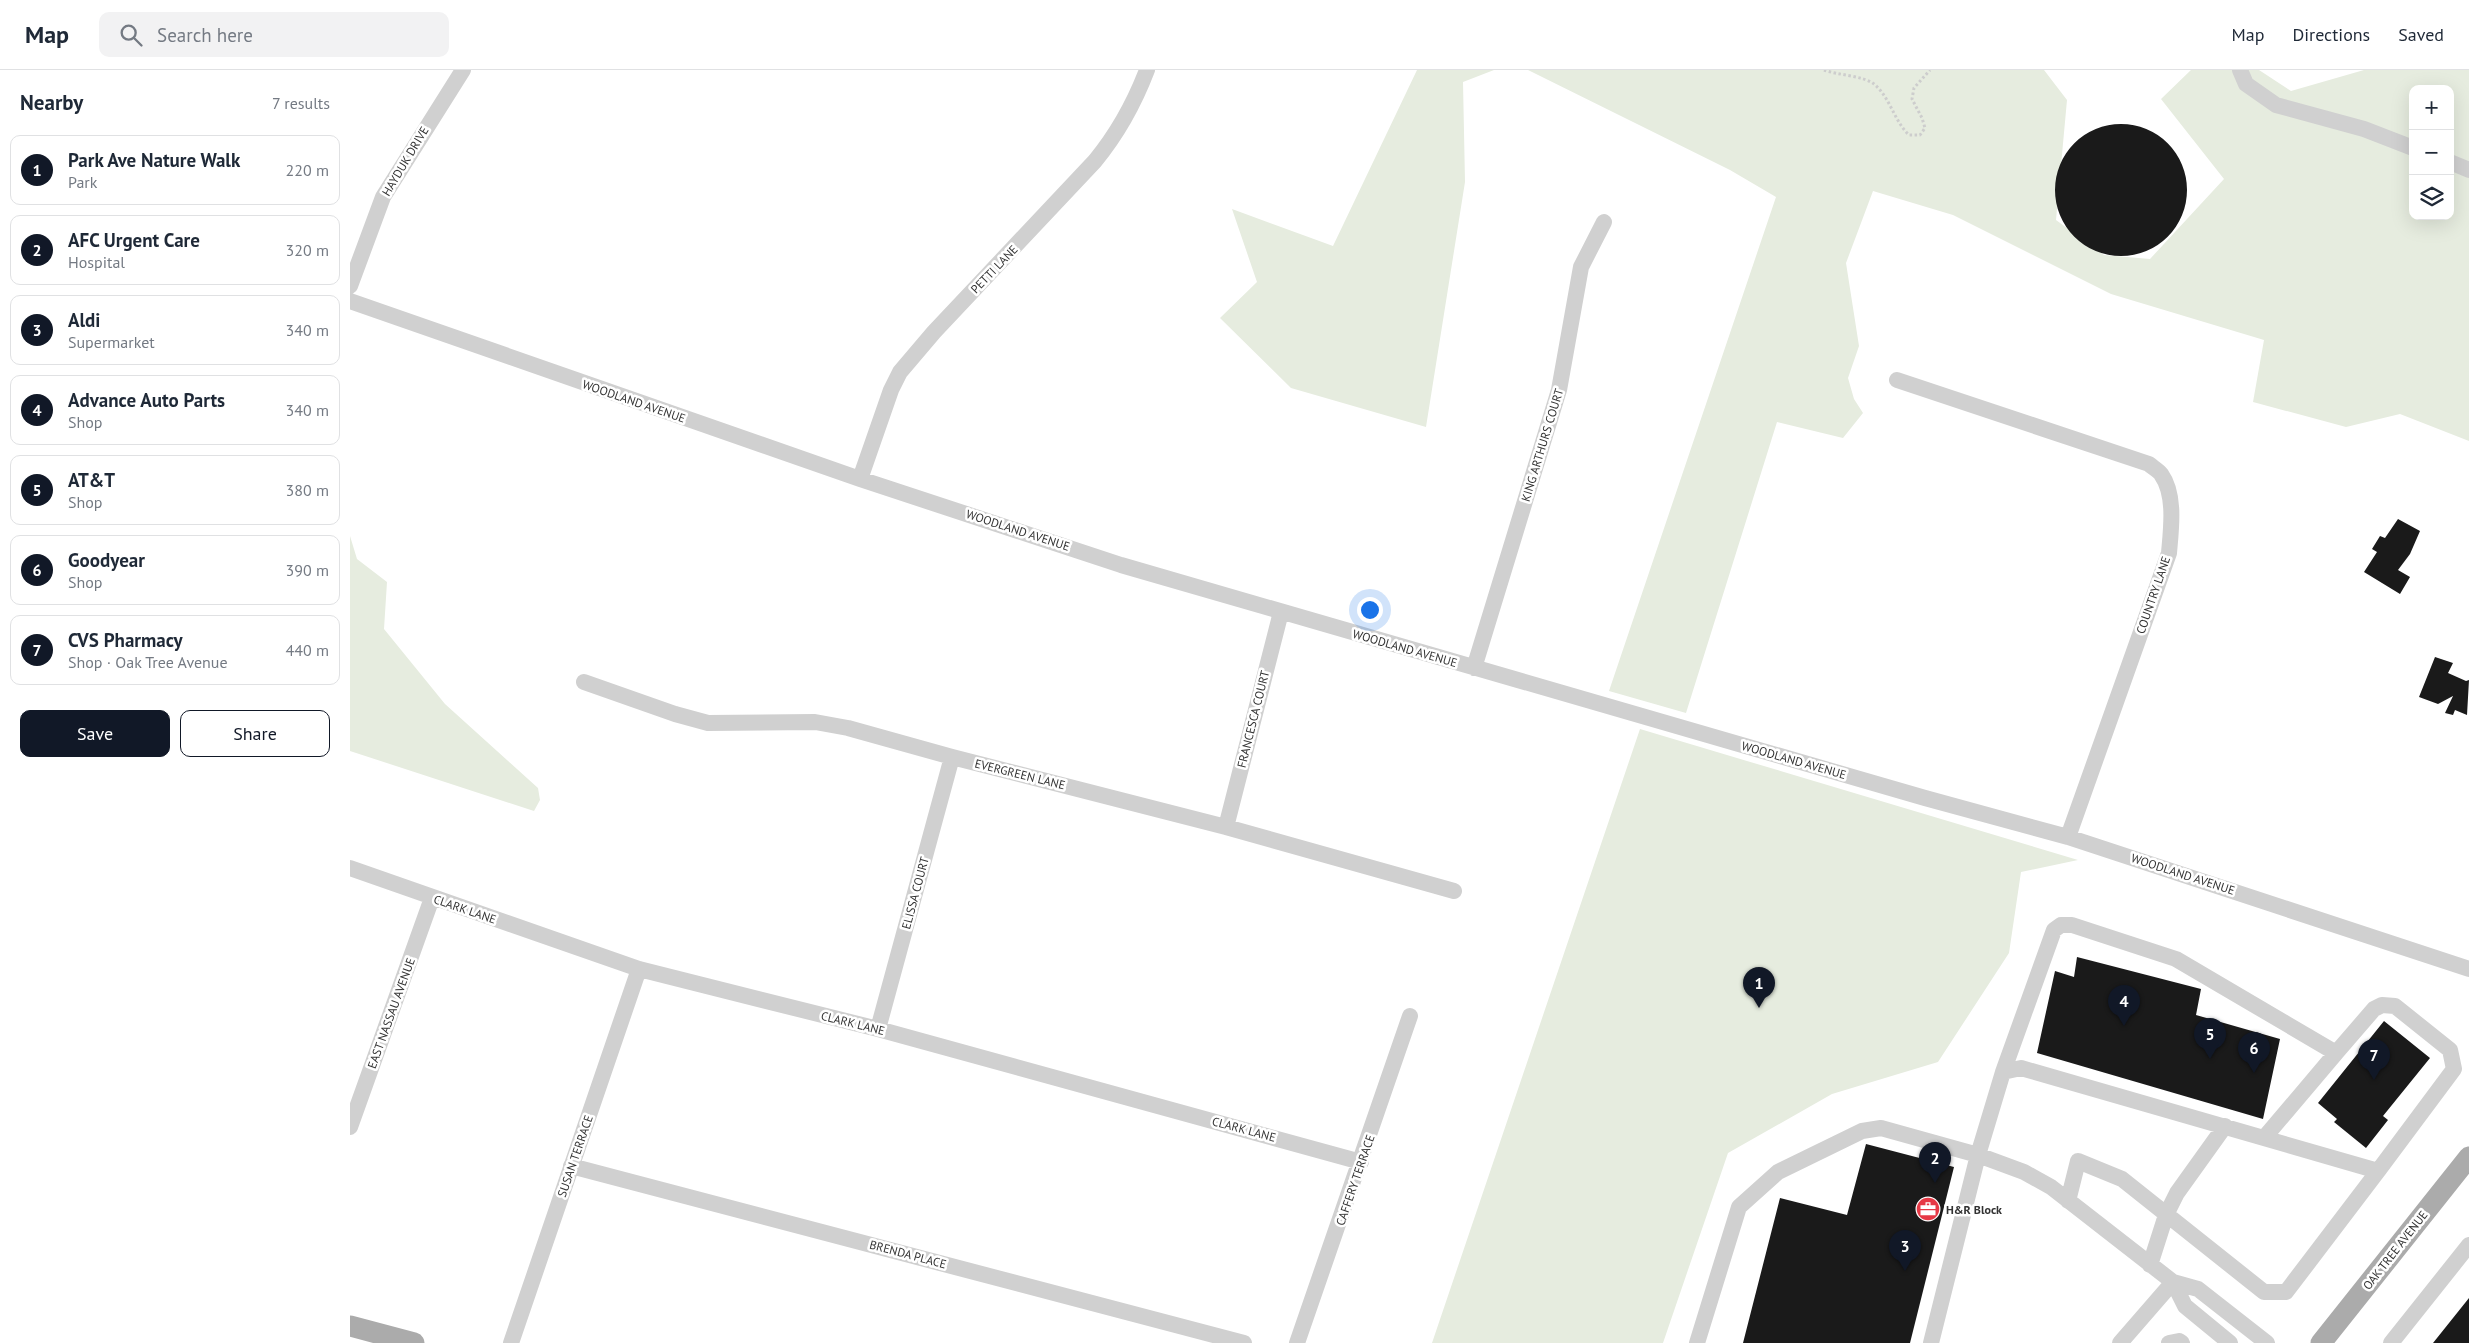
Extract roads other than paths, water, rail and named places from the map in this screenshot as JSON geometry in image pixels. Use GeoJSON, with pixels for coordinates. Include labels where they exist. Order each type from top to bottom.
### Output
{"type":"FeatureCollection","features":[{"type":"Feature","properties":{"kind":"main road","name":"OAK TREE AVENUE"},"geometry":{"type":"LineString","coordinates":[[2321,1343],[2469,1157]]}},
{"type":"Feature","properties":{"kind":"main road"},"geometry":{"type":"LineString","coordinates":[[350,1326],[414,1343]]}},
{"type":"Feature","properties":{"kind":"street","name":"HAYDUK DRIVE"},"geometry":{"type":"LineString","coordinates":[[350,286],[383,197],[463,70]]}},
{"type":"Feature","properties":{"kind":"street","name":"PETTI LANE"},"geometry":{"type":"LineString","coordinates":[[860,479],[891,390],[900,372],[934,332],[1095,161],[1113,139],[1127,115],[1147,70]]}},
{"type":"Feature","properties":{"kind":"street"},"geometry":{"type":"LineString","coordinates":[[2240,70],[2246,84],[2276,105],[2364,129],[2409,146]]}},
{"type":"Feature","properties":{"kind":"street"},"geometry":{"type":"LineString","coordinates":[[2454,164],[2469,170]]}},
{"type":"Feature","properties":{"kind":"street","name":"KING ARTHURS COURT"},"geometry":{"type":"LineString","coordinates":[[1474,668],[1559,390],[1580,267],[1604,222]]}},
{"type":"Feature","properties":{"kind":"street","name":"WOODLAND AVENUE"},"geometry":{"type":"LineString","coordinates":[[350,301],[860,479],[1121,566],[2068,837],[2469,969]]}},
{"type":"Feature","properties":{"kind":"street","name":"COUNTRY LANE"},"geometry":{"type":"LineString","coordinates":[[1897,380],[2148,464],[2161,474],[2167,488],[2172,518],[2169,553],[2068,837]]}},
{"type":"Feature","properties":{"kind":"street","name":"FRANCESCA COURT"},"geometry":{"type":"LineString","coordinates":[[1226,827],[1281,612]]}},
{"type":"Feature","properties":{"kind":"street","name":"EVERGREEN LANE"},"geometry":{"type":"LineString","coordinates":[[584,682],[675,714],[708,723],[815,722],[848,728],[952,757],[1226,827],[1454,891]]}},
{"type":"Feature","properties":{"kind":"street","name":"ELISSA COURT"},"geometry":{"type":"LineString","coordinates":[[878,1029],[952,757]]}},
{"type":"Feature","properties":{"kind":"street","name":"CLARK LANE"},"geometry":{"type":"LineString","coordinates":[[350,868],[639,969],[878,1029],[1361,1162]]}},
{"type":"Feature","properties":{"kind":"street","name":"EAST NASSAU AVENUE"},"geometry":{"type":"LineString","coordinates":[[350,1127],[432,898]]}},
{"type":"Feature","properties":{"kind":"street"},"geometry":{"type":"LineString","coordinates":[[1931,1343],[1978,1155],[2003,1072],[2054,930],[2060,926],[2072,925],[2176,959],[2336,1053]]}},
{"type":"Feature","properties":{"kind":"street","name":"SUSAN TERRACE"},"geometry":{"type":"LineString","coordinates":[[511,1343],[639,969]]}},
{"type":"Feature","properties":{"kind":"street"},"geometry":{"type":"LineString","coordinates":[[2068,1200],[2078,1161],[2122,1179],[2264,1292],[2286,1292],[2452,1075],[2454,1069],[2450,1050],[2395,1006],[2382,1005],[2374,1009],[2264,1138]]}},
{"type":"Feature","properties":{"kind":"street","name":"CAFFERY TERRACE"},"geometry":{"type":"LineString","coordinates":[[1297,1343],[1410,1016]]}},
{"type":"Feature","properties":{"kind":"street"},"geometry":{"type":"LineString","coordinates":[[2003,1072],[2021,1068],[2378,1171]]}},
{"type":"Feature","properties":{"kind":"street"},"geometry":{"type":"LineString","coordinates":[[2150,1265],[2166,1215],[2177,1193],[2225,1126]]}},
{"type":"Feature","properties":{"kind":"street"},"geometry":{"type":"LineString","coordinates":[[1697,1343],[1739,1207],[1778,1172],[1862,1131],[1881,1128],[1978,1155],[2024,1172],[2051,1187],[2173,1282],[2198,1289],[2267,1343]]}},
{"type":"Feature","properties":{"kind":"street","name":"BRENDA PLACE"},"geometry":{"type":"LineString","coordinates":[[571,1166],[1244,1343]]}},
{"type":"Feature","properties":{"kind":"street"},"geometry":{"type":"LineString","coordinates":[[2392,1343],[2469,1245]]}},
{"type":"Feature","properties":{"kind":"street"},"geometry":{"type":"LineString","coordinates":[[2120,1343],[2173,1282]]}},
{"type":"Feature","properties":{"kind":"street"},"geometry":{"type":"LineString","coordinates":[[2173,1282],[2185,1306],[2230,1343]]}},
{"type":"Feature","properties":{"kind":"street"},"geometry":{"type":"LineString","coordinates":[[2169,1343],[2180,1341],[2182,1343]]}},
{"type":"Feature","properties":{"kind":"place","name":"Park Ave Nature Walk"},"geometry":{"type":"Point","coordinates":[1759,1008]}},
{"type":"Feature","properties":{"kind":"place","name":"Advance Auto Parts"},"geometry":{"type":"Point","coordinates":[2124,1026]}},
{"type":"Feature","properties":{"kind":"place","name":"AT&T"},"geometry":{"type":"Point","coordinates":[2210,1059]}},
{"type":"Feature","properties":{"kind":"place","name":"Goodyear"},"geometry":{"type":"Point","coordinates":[2254,1073]}},
{"type":"Feature","properties":{"kind":"place","name":"CVS Pharmacy"},"geometry":{"type":"Point","coordinates":[2374,1080]}},
{"type":"Feature","properties":{"kind":"place","name":"AFC Urgent Care"},"geometry":{"type":"Point","coordinates":[1935,1183]}},
{"type":"Feature","properties":{"kind":"place","name":"H&R Block"},"geometry":{"type":"Point","coordinates":[1928,1209]}},
{"type":"Feature","properties":{"kind":"place","name":"Aldi"},"geometry":{"type":"Point","coordinates":[1905,1271]}}]}
